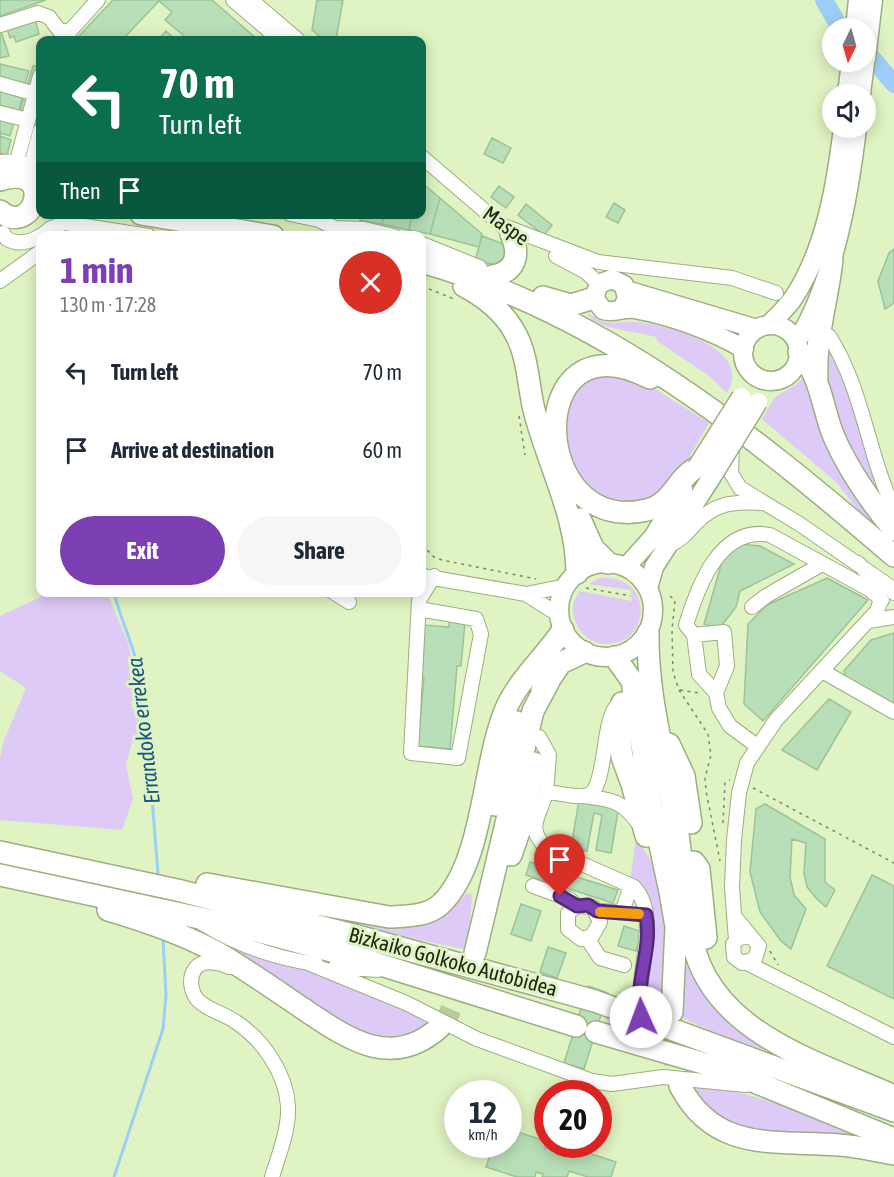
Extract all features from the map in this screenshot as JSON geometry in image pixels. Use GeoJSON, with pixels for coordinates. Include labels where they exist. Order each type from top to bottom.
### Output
{"type":"FeatureCollection","features":[{"type":"Feature","properties":{"kind":"highway"},"geometry":{"type":"LineString","coordinates":[[4,224],[22,216],[21,179]]}},
{"type":"Feature","properties":{"kind":"highway"},"geometry":{"type":"LineString","coordinates":[[171,219],[243,231]]}},
{"type":"Feature","properties":{"kind":"highway"},"geometry":{"type":"LineString","coordinates":[[488,274],[507,272],[514,265],[518,249],[506,229]]}},
{"type":"Feature","properties":{"kind":"highway"},"geometry":{"type":"LineString","coordinates":[[817,381],[817,343],[832,259]]}},
{"type":"Feature","properties":{"kind":"highway"},"geometry":{"type":"LineString","coordinates":[[426,262],[439,260],[488,274],[561,304],[571,305],[597,291]]}},
{"type":"Feature","properties":{"kind":"highway"},"geometry":{"type":"LineString","coordinates":[[426,263],[515,295],[634,356],[704,402],[788,466],[894,556]]}},
{"type":"Feature","properties":{"kind":"highway"},"geometry":{"type":"LineString","coordinates":[[426,271],[461,284],[482,296],[506,318],[516,334],[523,354],[535,411],[576,538],[576,582]]}},
{"type":"Feature","properties":{"kind":"highway"},"geometry":{"type":"LineString","coordinates":[[798,346],[809,362],[834,435],[851,471],[894,530]]}},
{"type":"Feature","properties":{"kind":"highway"},"geometry":{"type":"LineString","coordinates":[[617,565],[593,548],[583,529],[557,445],[555,413],[561,394],[571,381],[602,366],[636,371],[661,383],[750,446],[788,466]]}},
{"type":"Feature","properties":{"kind":"highway"},"geometry":{"type":"LineString","coordinates":[[566,475],[574,486],[597,505],[631,512],[647,510],[665,503],[686,473],[704,473]]}},
{"type":"Feature","properties":{"kind":"highway"},"geometry":{"type":"LineString","coordinates":[[7,854],[32,853],[388,917],[413,916],[440,905],[464,868],[486,745],[499,709],[518,680],[558,630]]}},
{"type":"Feature","properties":{"kind":"highway"},"geometry":{"type":"LineString","coordinates":[[648,633],[649,673],[641,740],[627,769],[644,832],[683,873],[693,944],[712,984],[732,1010],[756,1031],[793,1051],[894,1096]]}},
{"type":"Feature","properties":{"kind":"highway"},"geometry":{"type":"LineString","coordinates":[[475,952],[533,711],[561,663],[584,652]]}},
{"type":"Feature","properties":{"kind":"highway"},"geometry":{"type":"LineString","coordinates":[[610,657],[622,702],[641,740],[676,777],[684,823],[683,873],[675,927],[672,1012]]}},
{"type":"Feature","properties":{"kind":"highway"},"geometry":{"type":"LineString","coordinates":[[610,657],[632,681],[641,740],[706,938],[712,984]]}},
{"type":"Feature","properties":{"kind":"highway"},"geometry":{"type":"LineString","coordinates":[[489,895],[505,873],[521,826],[550,679]]}},
{"type":"Feature","properties":{"kind":"highway","name":"Bizkaiko Golkoko Autobidea"},"geometry":{"type":"LineString","coordinates":[[7,854],[177,890],[595,1001],[894,1111]]}},
{"type":"Feature","properties":{"kind":"highway","name":"Bizkaiko Golkoko Autobidea"},"geometry":{"type":"LineString","coordinates":[[0,875],[190,915],[397,970],[723,1069],[894,1139]]}},
{"type":"Feature","properties":{"kind":"highway"},"geometry":{"type":"LineString","coordinates":[[34,882],[64,896],[182,936],[216,952],[360,1044],[393,1048],[413,1045],[429,1037],[440,1027]]}},
{"type":"Feature","properties":{"kind":"highway"},"geometry":{"type":"LineString","coordinates":[[680,1086],[697,1113],[714,1128],[733,1135],[761,1142],[841,1145],[894,1154]]}},
{"type":"Feature","properties":{"kind":"main road"},"geometry":{"type":"LineString","coordinates":[[856,18],[858,0]]}},
{"type":"Feature","properties":{"kind":"main road"},"geometry":{"type":"LineString","coordinates":[[871,18],[873,0]]}},
{"type":"Feature","properties":{"kind":"main road"},"geometry":{"type":"LineString","coordinates":[[617,565],[654,537],[704,473],[732,445],[749,400],[752,373],[744,358],[744,349],[750,334],[763,327],[794,299],[815,257],[849,138]]}},
{"type":"Feature","properties":{"kind":"main road"},"geometry":{"type":"LineString","coordinates":[[752,373],[767,380],[776,380],[783,378],[795,368],[798,346],[832,259],[843,218],[851,138]]}},
{"type":"Feature","properties":{"kind":"main road"},"geometry":{"type":"LineString","coordinates":[[626,290],[627,300],[622,308],[613,312],[603,310],[597,291],[607,279],[616,280],[626,290],[763,327],[785,328],[798,346]]}},
{"type":"Feature","properties":{"kind":"main road"},"geometry":{"type":"LineString","coordinates":[[622,308],[677,321],[713,333],[744,349]]}},
{"type":"Feature","properties":{"kind":"main road"},"geometry":{"type":"LineString","coordinates":[[648,588],[654,567],[669,546],[704,473],[749,400],[776,380]]}},
{"type":"Feature","properties":{"kind":"main road"},"geometry":{"type":"LineString","coordinates":[[597,564],[617,565],[639,576],[648,588],[653,603],[653,618],[648,633],[634,648],[610,657],[584,652],[558,630],[560,600],[597,564]]}},
{"type":"Feature","properties":{"kind":"street"},"geometry":{"type":"LineString","coordinates":[[0,25],[38,13],[49,17],[61,35],[98,0]]}},
{"type":"Feature","properties":{"kind":"street"},"geometry":{"type":"LineString","coordinates":[[233,0],[275,36]]}},
{"type":"Feature","properties":{"kind":"street"},"geometry":{"type":"LineString","coordinates":[[251,0],[293,36]]}},
{"type":"Feature","properties":{"kind":"street"},"geometry":{"type":"LineString","coordinates":[[0,84],[36,93]]}},
{"type":"Feature","properties":{"kind":"street"},"geometry":{"type":"LineString","coordinates":[[21,179],[28,120],[36,99]]}},
{"type":"Feature","properties":{"kind":"street"},"geometry":{"type":"LineString","coordinates":[[0,113],[28,120]]}},
{"type":"Feature","properties":{"kind":"street"},"geometry":{"type":"LineString","coordinates":[[21,179],[36,141]]}},
{"type":"Feature","properties":{"kind":"street","name":"Maspe"},"geometry":{"type":"LineString","coordinates":[[426,160],[506,229],[586,272],[597,291]]}},
{"type":"Feature","properties":{"kind":"street"},"geometry":{"type":"LineString","coordinates":[[314,219],[335,228],[373,231]]}},
{"type":"Feature","properties":{"kind":"street"},"geometry":{"type":"LineString","coordinates":[[50,231],[65,223],[114,231]]}},
{"type":"Feature","properties":{"kind":"street"},"geometry":{"type":"LineString","coordinates":[[4,224],[7,239],[18,243],[36,239]]}},
{"type":"Feature","properties":{"kind":"street"},"geometry":{"type":"LineString","coordinates":[[78,231],[86,227]]}},
{"type":"Feature","properties":{"kind":"street"},"geometry":{"type":"LineString","coordinates":[[506,229],[598,262],[732,278],[776,293]]}},
{"type":"Feature","properties":{"kind":"street"},"geometry":{"type":"LineString","coordinates":[[426,246],[479,267],[488,274]]}},
{"type":"Feature","properties":{"kind":"street"},"geometry":{"type":"LineString","coordinates":[[0,281],[36,255]]}},
{"type":"Feature","properties":{"kind":"street"},"geometry":{"type":"LineString","coordinates":[[829,336],[843,358],[855,388],[874,456],[894,509]]}},
{"type":"Feature","properties":{"kind":"street"},"geometry":{"type":"LineString","coordinates":[[732,445],[731,473],[740,488],[858,563],[888,596]]}},
{"type":"Feature","properties":{"kind":"street"},"geometry":{"type":"LineString","coordinates":[[669,546],[680,541],[706,513],[720,505],[737,501],[762,503]]}},
{"type":"Feature","properties":{"kind":"street"},"geometry":{"type":"LineString","coordinates":[[757,746],[730,726],[719,708],[716,693],[699,674],[694,635],[686,625],[695,596],[722,549],[740,536],[756,532],[770,535],[870,590],[888,596]]}},
{"type":"Feature","properties":{"kind":"street"},"geometry":{"type":"LineString","coordinates":[[752,607],[766,596],[822,564]]}},
{"type":"Feature","properties":{"kind":"street"},"geometry":{"type":"LineString","coordinates":[[430,575],[455,571],[476,576],[487,586],[526,594],[576,582]]}},
{"type":"Feature","properties":{"kind":"street"},"geometry":{"type":"LineString","coordinates":[[526,594],[558,630]]}},
{"type":"Feature","properties":{"kind":"street"},"geometry":{"type":"LineString","coordinates":[[888,596],[869,621],[776,720],[747,763],[739,792],[734,840],[736,940],[732,948],[734,957],[755,970],[780,974],[894,1037]]}},
{"type":"Feature","properties":{"kind":"street"},"geometry":{"type":"LineString","coordinates":[[341,597],[349,602]]}},
{"type":"Feature","properties":{"kind":"street"},"geometry":{"type":"LineString","coordinates":[[419,609],[476,619],[481,634],[458,758],[411,753],[419,600],[420,597]]}},
{"type":"Feature","properties":{"kind":"street"},"geometry":{"type":"LineString","coordinates":[[869,621],[894,616]]}},
{"type":"Feature","properties":{"kind":"street"},"geometry":{"type":"LineString","coordinates":[[694,635],[724,632],[728,666],[716,693]]}},
{"type":"Feature","properties":{"kind":"street"},"geometry":{"type":"LineString","coordinates":[[822,671],[894,712]]}},
{"type":"Feature","properties":{"kind":"street"},"geometry":{"type":"LineString","coordinates":[[584,796],[591,795],[599,781],[609,718],[622,702]]}},
{"type":"Feature","properties":{"kind":"street"},"geometry":{"type":"LineString","coordinates":[[539,736],[549,755],[546,792],[534,826],[538,841],[560,855],[631,886],[640,893],[646,915],[646,936],[638,996],[641,1017]]}},
{"type":"Feature","properties":{"kind":"street"},"geometry":{"type":"LineString","coordinates":[[599,781],[603,796],[609,800]]}},
{"type":"Feature","properties":{"kind":"street"},"geometry":{"type":"LineString","coordinates":[[546,792],[609,800],[626,806],[644,832]]}},
{"type":"Feature","properties":{"kind":"street"},"geometry":{"type":"LineString","coordinates":[[533,886],[569,899],[577,906]]}},
{"type":"Feature","properties":{"kind":"street"},"geometry":{"type":"LineString","coordinates":[[622,912],[631,886]]}},
{"type":"Feature","properties":{"kind":"street"},"geometry":{"type":"LineString","coordinates":[[624,965],[600,958],[587,938],[571,934],[566,924],[568,913],[577,906],[588,905],[597,911],[646,915]]}},
{"type":"Feature","properties":{"kind":"street"},"geometry":{"type":"LineString","coordinates":[[587,938],[599,927],[597,911]]}},
{"type":"Feature","properties":{"kind":"street"},"geometry":{"type":"LineString","coordinates":[[190,915],[250,948],[308,963],[406,1003],[477,1039],[592,1081],[612,1084],[663,1077],[772,1088]]}},
{"type":"Feature","properties":{"kind":"street"},"geometry":{"type":"LineString","coordinates":[[734,916],[759,943],[780,974]]}},
{"type":"Feature","properties":{"kind":"street"},"geometry":{"type":"LineString","coordinates":[[736,940],[759,943]]}},
{"type":"Feature","properties":{"kind":"street"},"geometry":{"type":"LineString","coordinates":[[747,963],[755,959],[759,943]]}},
{"type":"Feature","properties":{"kind":"street"},"geometry":{"type":"LineString","coordinates":[[259,979],[213,962],[201,963],[191,978],[193,992],[199,1002],[236,1022],[249,1032],[273,1060],[288,1105],[284,1138],[272,1177]]}},
{"type":"Feature","properties":{"kind":"street"},"geometry":{"type":"LineString","coordinates":[[308,963],[368,970],[397,970]]}},
{"type":"Feature","properties":{"kind":"path"},"geometry":{"type":"LineString","coordinates":[[426,288],[456,300]]}},
{"type":"Feature","properties":{"kind":"path"},"geometry":{"type":"LineString","coordinates":[[518,410],[525,455]]}},
{"type":"Feature","properties":{"kind":"path"},"geometry":{"type":"LineString","coordinates":[[426,549],[434,557],[442,560],[536,579]]}},
{"type":"Feature","properties":{"kind":"path"},"geometry":{"type":"LineString","coordinates":[[576,582],[631,596]]}},
{"type":"Feature","properties":{"kind":"path"},"geometry":{"type":"LineString","coordinates":[[670,596],[675,600],[672,630],[676,682],[701,720],[710,744],[711,755],[705,778],[717,845]]}},
{"type":"Feature","properties":{"kind":"path"},"geometry":{"type":"LineString","coordinates":[[749,787],[894,863]]}},
{"type":"Feature","properties":{"kind":"path"},"geometry":{"type":"LineString","coordinates":[[759,943],[780,974]]}},
{"type":"Feature","properties":{"kind":"shaded area"},"geometry":{"type":"Polygon","coordinates":[[[587,313],[604,322],[637,322],[668,328],[704,342],[719,352],[729,363],[732,377],[727,393],[709,376],[657,341],[656,337],[599,323],[587,313]]]}},
{"type":"Feature","properties":{"kind":"shaded area"},"geometry":{"type":"Polygon","coordinates":[[[824,338],[836,357],[894,521],[871,487],[841,430],[822,366],[824,338]]]}},
{"type":"Feature","properties":{"kind":"shaded area"},"geometry":{"type":"Polygon","coordinates":[[[608,374],[652,387],[709,423],[670,490],[627,507],[593,495],[571,470],[562,405],[582,385],[608,374]]]}},
{"type":"Feature","properties":{"kind":"shaded area"},"geometry":{"type":"Polygon","coordinates":[[[805,375],[894,540],[894,545],[864,518],[837,483],[762,419],[775,397],[797,384],[805,375]]]}},
{"type":"Feature","properties":{"kind":"shaded area"},"geometry":{"type":"Polygon","coordinates":[[[600,578],[619,580],[632,588],[639,599],[641,613],[637,626],[629,636],[616,643],[598,643],[589,639],[578,628],[574,616],[573,607],[580,591],[632,601],[631,590],[588,584],[600,578]]]}},
{"type":"Feature","properties":{"kind":"shaded area"},"geometry":{"type":"Polygon","coordinates":[[[40,597],[109,597],[128,643],[137,683],[131,704],[142,728],[132,742],[126,765],[133,799],[122,830],[0,820],[0,758],[3,743],[26,688],[0,671],[0,616],[40,597]]]}},
{"type":"Feature","properties":{"kind":"shaded area"},"geometry":{"type":"Polygon","coordinates":[[[636,838],[654,866],[667,919],[665,1010],[655,1006],[645,996],[653,909],[643,888],[630,881],[636,838]]]}},
{"type":"Feature","properties":{"kind":"shaded area"},"geometry":{"type":"Polygon","coordinates":[[[467,893],[472,895],[468,950],[411,938],[277,902],[426,923],[450,911],[467,893]]]}},
{"type":"Feature","properties":{"kind":"shaded area"},"geometry":{"type":"Polygon","coordinates":[[[192,929],[349,981],[434,1022],[409,1038],[371,1040],[192,929]]]}},
{"type":"Feature","properties":{"kind":"shaded area"},"geometry":{"type":"Polygon","coordinates":[[[685,945],[791,1059],[722,1036],[678,1016],[685,945]]]}},
{"type":"Feature","properties":{"kind":"shaded area"},"geometry":{"type":"Polygon","coordinates":[[[687,1085],[712,1087],[762,1099],[882,1144],[760,1135],[716,1121],[687,1085]]]}},
{"type":"Feature","properties":{"kind":"building"},"geometry":{"type":"Polygon","coordinates":[[[0,0],[46,0],[0,16],[0,0]]]}},
{"type":"Feature","properties":{"kind":"building"},"geometry":{"type":"Polygon","coordinates":[[[113,0],[212,0],[253,36],[184,36],[165,20],[172,12],[159,1],[126,36],[79,36],[113,0]]]}},
{"type":"Feature","properties":{"kind":"building"},"geometry":{"type":"Polygon","coordinates":[[[317,0],[343,0],[337,36],[319,36],[312,30],[317,0]]]}},
{"type":"Feature","properties":{"kind":"building"},"geometry":{"type":"Polygon","coordinates":[[[35,19],[39,34],[16,42],[14,36],[10,38],[7,29],[35,19]]]}},
{"type":"Feature","properties":{"kind":"building"},"geometry":{"type":"Polygon","coordinates":[[[166,31],[172,36],[162,36],[166,31]]]}},
{"type":"Feature","properties":{"kind":"building"},"geometry":{"type":"Polygon","coordinates":[[[0,34],[2,34],[9,56],[0,58],[0,34]]]}},
{"type":"Feature","properties":{"kind":"building"},"geometry":{"type":"Polygon","coordinates":[[[0,64],[29,71],[24,87],[0,81],[0,64]]]}},
{"type":"Feature","properties":{"kind":"building"},"geometry":{"type":"Polygon","coordinates":[[[33,66],[36,66],[36,119],[19,114],[33,66]]]}},
{"type":"Feature","properties":{"kind":"building"},"geometry":{"type":"Polygon","coordinates":[[[0,91],[22,98],[18,113],[0,108],[0,91]]]}},
{"type":"Feature","properties":{"kind":"building"},"geometry":{"type":"Polygon","coordinates":[[[0,118],[14,122],[10,136],[1,133],[0,136],[0,118]]]}},
{"type":"Feature","properties":{"kind":"building"},"geometry":{"type":"Polygon","coordinates":[[[0,136],[11,140],[7,155],[0,153],[0,136]]]}},
{"type":"Feature","properties":{"kind":"building"},"geometry":{"type":"Polygon","coordinates":[[[492,138],[511,148],[503,163],[484,154],[492,138]]]}},
{"type":"Feature","properties":{"kind":"building"},"geometry":{"type":"Polygon","coordinates":[[[426,186],[440,198],[430,234],[426,231],[409,230],[411,219],[426,219],[426,186]]]}},
{"type":"Feature","properties":{"kind":"building"},"geometry":{"type":"Polygon","coordinates":[[[499,186],[514,197],[506,208],[491,197],[499,186]]]}},
{"type":"Feature","properties":{"kind":"building"},"geometry":{"type":"Polygon","coordinates":[[[440,198],[482,234],[479,247],[430,234],[440,198]]]}},
{"type":"Feature","properties":{"kind":"building"},"geometry":{"type":"Polygon","coordinates":[[[614,203],[625,210],[618,223],[606,217],[614,203]]]}},
{"type":"Feature","properties":{"kind":"building"},"geometry":{"type":"Polygon","coordinates":[[[526,204],[552,225],[544,235],[518,215],[526,204]]]}},
{"type":"Feature","properties":{"kind":"building"},"geometry":{"type":"Polygon","coordinates":[[[360,219],[383,219],[382,224],[360,219]]]}},
{"type":"Feature","properties":{"kind":"building"},"geometry":{"type":"Polygon","coordinates":[[[383,219],[411,219],[409,230],[382,224],[383,219]]]}},
{"type":"Feature","properties":{"kind":"building"},"geometry":{"type":"Polygon","coordinates":[[[482,236],[509,246],[505,266],[475,261],[482,236]]]}},
{"type":"Feature","properties":{"kind":"building"},"geometry":{"type":"Polygon","coordinates":[[[894,249],[894,303],[885,309],[878,281],[889,253],[894,249]]]}},
{"type":"Feature","properties":{"kind":"building"},"geometry":{"type":"Polygon","coordinates":[[[739,544],[760,546],[794,564],[740,591],[736,607],[719,629],[704,624],[723,558],[739,544]]]}},
{"type":"Feature","properties":{"kind":"building"},"geometry":{"type":"Polygon","coordinates":[[[827,578],[868,600],[763,721],[744,704],[748,624],[767,605],[827,578]]]}},
{"type":"Feature","properties":{"kind":"building"},"geometry":{"type":"Polygon","coordinates":[[[449,620],[465,622],[461,666],[457,666],[450,749],[418,746],[424,677],[420,677],[424,625],[449,627],[449,620]]]}},
{"type":"Feature","properties":{"kind":"building"},"geometry":{"type":"Polygon","coordinates":[[[894,633],[894,706],[846,679],[844,671],[871,640],[894,633]]]}},
{"type":"Feature","properties":{"kind":"building"},"geometry":{"type":"Polygon","coordinates":[[[829,699],[851,712],[817,770],[782,750],[829,699]]]}},
{"type":"Feature","properties":{"kind":"building"},"geometry":{"type":"Polygon","coordinates":[[[579,800],[619,806],[611,853],[596,850],[602,815],[594,813],[587,851],[571,848],[579,800]]]}},
{"type":"Feature","properties":{"kind":"building"},"geometry":{"type":"Polygon","coordinates":[[[765,804],[825,839],[825,882],[835,890],[826,907],[816,898],[807,887],[804,873],[806,843],[792,839],[790,877],[794,895],[806,909],[791,949],[781,941],[760,912],[750,872],[756,809],[765,804]]]}},
{"type":"Feature","properties":{"kind":"building"},"geometry":{"type":"Polygon","coordinates":[[[530,862],[618,890],[613,903],[526,875],[530,862]]]}},
{"type":"Feature","properties":{"kind":"building"},"geometry":{"type":"Polygon","coordinates":[[[872,875],[894,886],[894,999],[827,966],[872,875]]]}},
{"type":"Feature","properties":{"kind":"building"},"geometry":{"type":"Polygon","coordinates":[[[521,904],[541,911],[531,941],[511,934],[521,904]]]}},
{"type":"Feature","properties":{"kind":"building"},"geometry":{"type":"Polygon","coordinates":[[[624,926],[642,932],[636,951],[618,946],[624,926]]]}},
{"type":"Feature","properties":{"kind":"building"},"geometry":{"type":"Polygon","coordinates":[[[548,947],[566,953],[557,978],[540,972],[548,947]]]}},
{"type":"Feature","properties":{"kind":"building"},"geometry":{"type":"Polygon","coordinates":[[[588,986],[608,993],[584,1069],[564,1063],[588,986]]]}},
{"type":"Feature","properties":{"kind":"building"},"geometry":{"type":"Polygon","coordinates":[[[522,1133],[534,1137],[534,1158],[604,1158],[616,1162],[611,1177],[588,1177],[569,1171],[567,1177],[542,1177],[543,1174],[536,1172],[535,1177],[517,1177],[486,1167],[489,1158],[522,1158],[522,1133]]]}},
{"type":"Feature","properties":{"kind":"waterway"},"geometry":{"type":"LineString","coordinates":[[824,0],[834,18]]}},
{"type":"Feature","properties":{"kind":"waterway"},"geometry":{"type":"LineString","coordinates":[[876,63],[894,84]]}},
{"type":"Feature","properties":{"kind":"waterway","name":"Errandoko errekea"},"geometry":{"type":"LineString","coordinates":[[116,597],[141,683],[141,714],[146,724],[158,873]]}},
{"type":"Feature","properties":{"kind":"waterway","name":"Errandoko errekea"},"geometry":{"type":"LineString","coordinates":[[114,1177],[163,1029],[166,995],[163,939]]}},
{"type":"Feature","properties":{"kind":"tunnel"},"geometry":{"type":"LineString","coordinates":[[440,1027],[449,1014],[475,953]]}},
{"type":"Feature","properties":{"kind":"tunnel"},"geometry":{"type":"LineString","coordinates":[[672,1012],[671,1048],[680,1086]]}},
{"type":"Feature","properties":{"kind":"slow traffic"},"geometry":{"type":"LineString","coordinates":[[600,912],[639,914]]}},
{"type":"Feature","properties":{"kind":"route"},"geometry":{"type":"LineString","coordinates":[[560,896],[569,899],[577,906],[588,905],[597,911],[646,915],[646,936],[638,996],[641,1017]]}}]}
